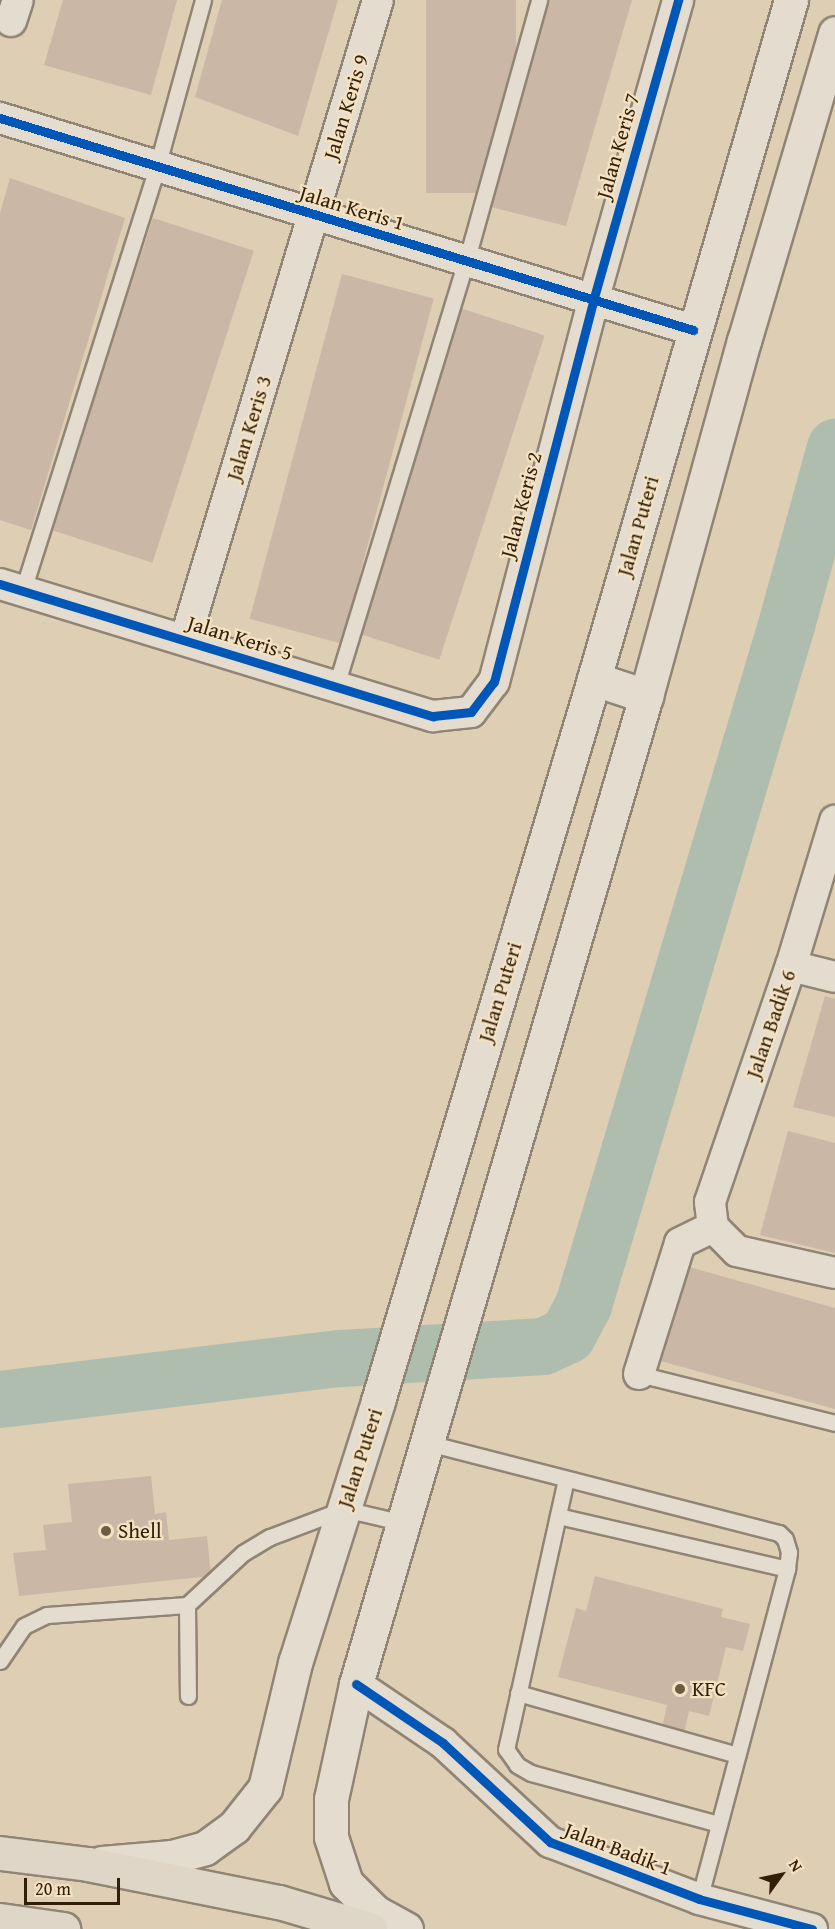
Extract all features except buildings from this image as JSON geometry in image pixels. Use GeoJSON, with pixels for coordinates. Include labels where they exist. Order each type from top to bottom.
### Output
{"type":"FeatureCollection","features":[{"type":"Feature","properties":{"kind":"highway"},"geometry":{"type":"LineString","coordinates":[[0,1852],[88,1864],[279,1902],[370,1929]]}},
{"type":"Feature","properties":{"kind":"highway"},"geometry":{"type":"LineString","coordinates":[[0,1920],[63,1929]]}},
{"type":"Feature","properties":{"kind":"main road","name":"Jalan Puteri"},"geometry":{"type":"LineString","coordinates":[[88,1864],[172,1857],[205,1848],[234,1827],[265,1788],[295,1663],[378,1401],[594,679],[693,330],[791,0]]}},
{"type":"Feature","properties":{"kind":"main road"},"geometry":{"type":"LineString","coordinates":[[406,1929],[374,1911],[346,1883],[331,1837],[331,1799],[356,1684],[646,696],[744,341],[835,33]]}},
{"type":"Feature","properties":{"kind":"main road"},"geometry":{"type":"LineString","coordinates":[[594,679],[646,696]]}},
{"type":"Feature","properties":{"kind":"street","name":"Jalan Keris 9"},"geometry":{"type":"LineString","coordinates":[[313,215],[378,0]]}},
{"type":"Feature","properties":{"kind":"street","name":"Jalan Keris 7"},"geometry":{"type":"LineString","coordinates":[[593,301],[678,0]]}},
{"type":"Feature","properties":{"kind":"street","name":"Jalan Keris 1"},"geometry":{"type":"LineString","coordinates":[[0,118],[693,330]]}},
{"type":"Feature","properties":{"kind":"street","name":"Jalan Keris 3"},"geometry":{"type":"LineString","coordinates":[[185,640],[313,215]]}},
{"type":"Feature","properties":{"kind":"street","name":"Jalan Keris 2"},"geometry":{"type":"LineString","coordinates":[[471,712],[494,682],[593,301]]}},
{"type":"Feature","properties":{"kind":"street","name":"Jalan Keris 5"},"geometry":{"type":"LineString","coordinates":[[12,587],[433,716],[471,712]]}},
{"type":"Feature","properties":{"kind":"street","name":"Jalan Badik 6"},"geometry":{"type":"LineString","coordinates":[[712,1227],[710,1202],[791,966],[835,821]]}},
{"type":"Feature","properties":{"kind":"street"},"geometry":{"type":"LineString","coordinates":[[791,966],[835,977]]}},
{"type":"Feature","properties":{"kind":"street"},"geometry":{"type":"LineString","coordinates":[[639,1374],[680,1243],[712,1227],[737,1251],[835,1273]]}},
{"type":"Feature","properties":{"kind":"street","name":"Jalan Badik 1"},"geometry":{"type":"LineString","coordinates":[[356,1684],[443,1743],[550,1842],[699,1899],[812,1929]]}},
{"type":"Feature","properties":{"kind":"lane"},"geometry":{"type":"LineString","coordinates":[[12,587],[157,167],[203,0]]}},
{"type":"Feature","properties":{"kind":"lane"},"geometry":{"type":"LineString","coordinates":[[336,686],[466,262],[539,0]]}},
{"type":"Feature","properties":{"kind":"lane"},"geometry":{"type":"LineString","coordinates":[[639,1374],[835,1423]]}},
{"type":"Feature","properties":{"kind":"lane"},"geometry":{"type":"LineString","coordinates":[[432,1429],[566,1479],[779,1533],[789,1552],[787,1569],[699,1899]]}},
{"type":"Feature","properties":{"kind":"lane"},"geometry":{"type":"LineString","coordinates":[[566,1479],[506,1749],[517,1766],[719,1824]]}},
{"type":"Feature","properties":{"kind":"lane"},"geometry":{"type":"LineString","coordinates":[[0,1661],[24,1626],[47,1615],[187,1605],[243,1553],[270,1537],[344,1509],[404,1523]]}},
{"type":"Feature","properties":{"kind":"lane"},"geometry":{"type":"LineString","coordinates":[[558,1516],[787,1569]]}},
{"type":"Feature","properties":{"kind":"lane"},"geometry":{"type":"LineString","coordinates":[[187,1605],[188,1696]]}},
{"type":"Feature","properties":{"kind":"lane"},"geometry":{"type":"LineString","coordinates":[[518,1693],[737,1755]]}},
{"type":"Feature","properties":{"kind":"waterway"},"geometry":{"type":"LineString","coordinates":[[0,1399],[341,1358],[543,1346],[567,1335],[583,1305],[786,625],[835,447]]}},
{"type":"Feature","properties":{"kind":"cycle path"},"geometry":{"type":"LineString","coordinates":[[0,584],[433,716],[471,712],[494,682],[593,301],[678,0]]}},
{"type":"Feature","properties":{"kind":"cycle path"},"geometry":{"type":"LineString","coordinates":[[0,118],[693,330]]}},
{"type":"Feature","properties":{"kind":"cycle path"},"geometry":{"type":"LineString","coordinates":[[356,1684],[443,1743],[550,1842],[699,1899],[812,1929]]}},
{"type":"Feature","properties":{"kind":"place","name":"Shell"},"geometry":{"type":"Point","coordinates":[106,1531]}},
{"type":"Feature","properties":{"kind":"place","name":"KFC"},"geometry":{"type":"Point","coordinates":[680,1689]}}]}
